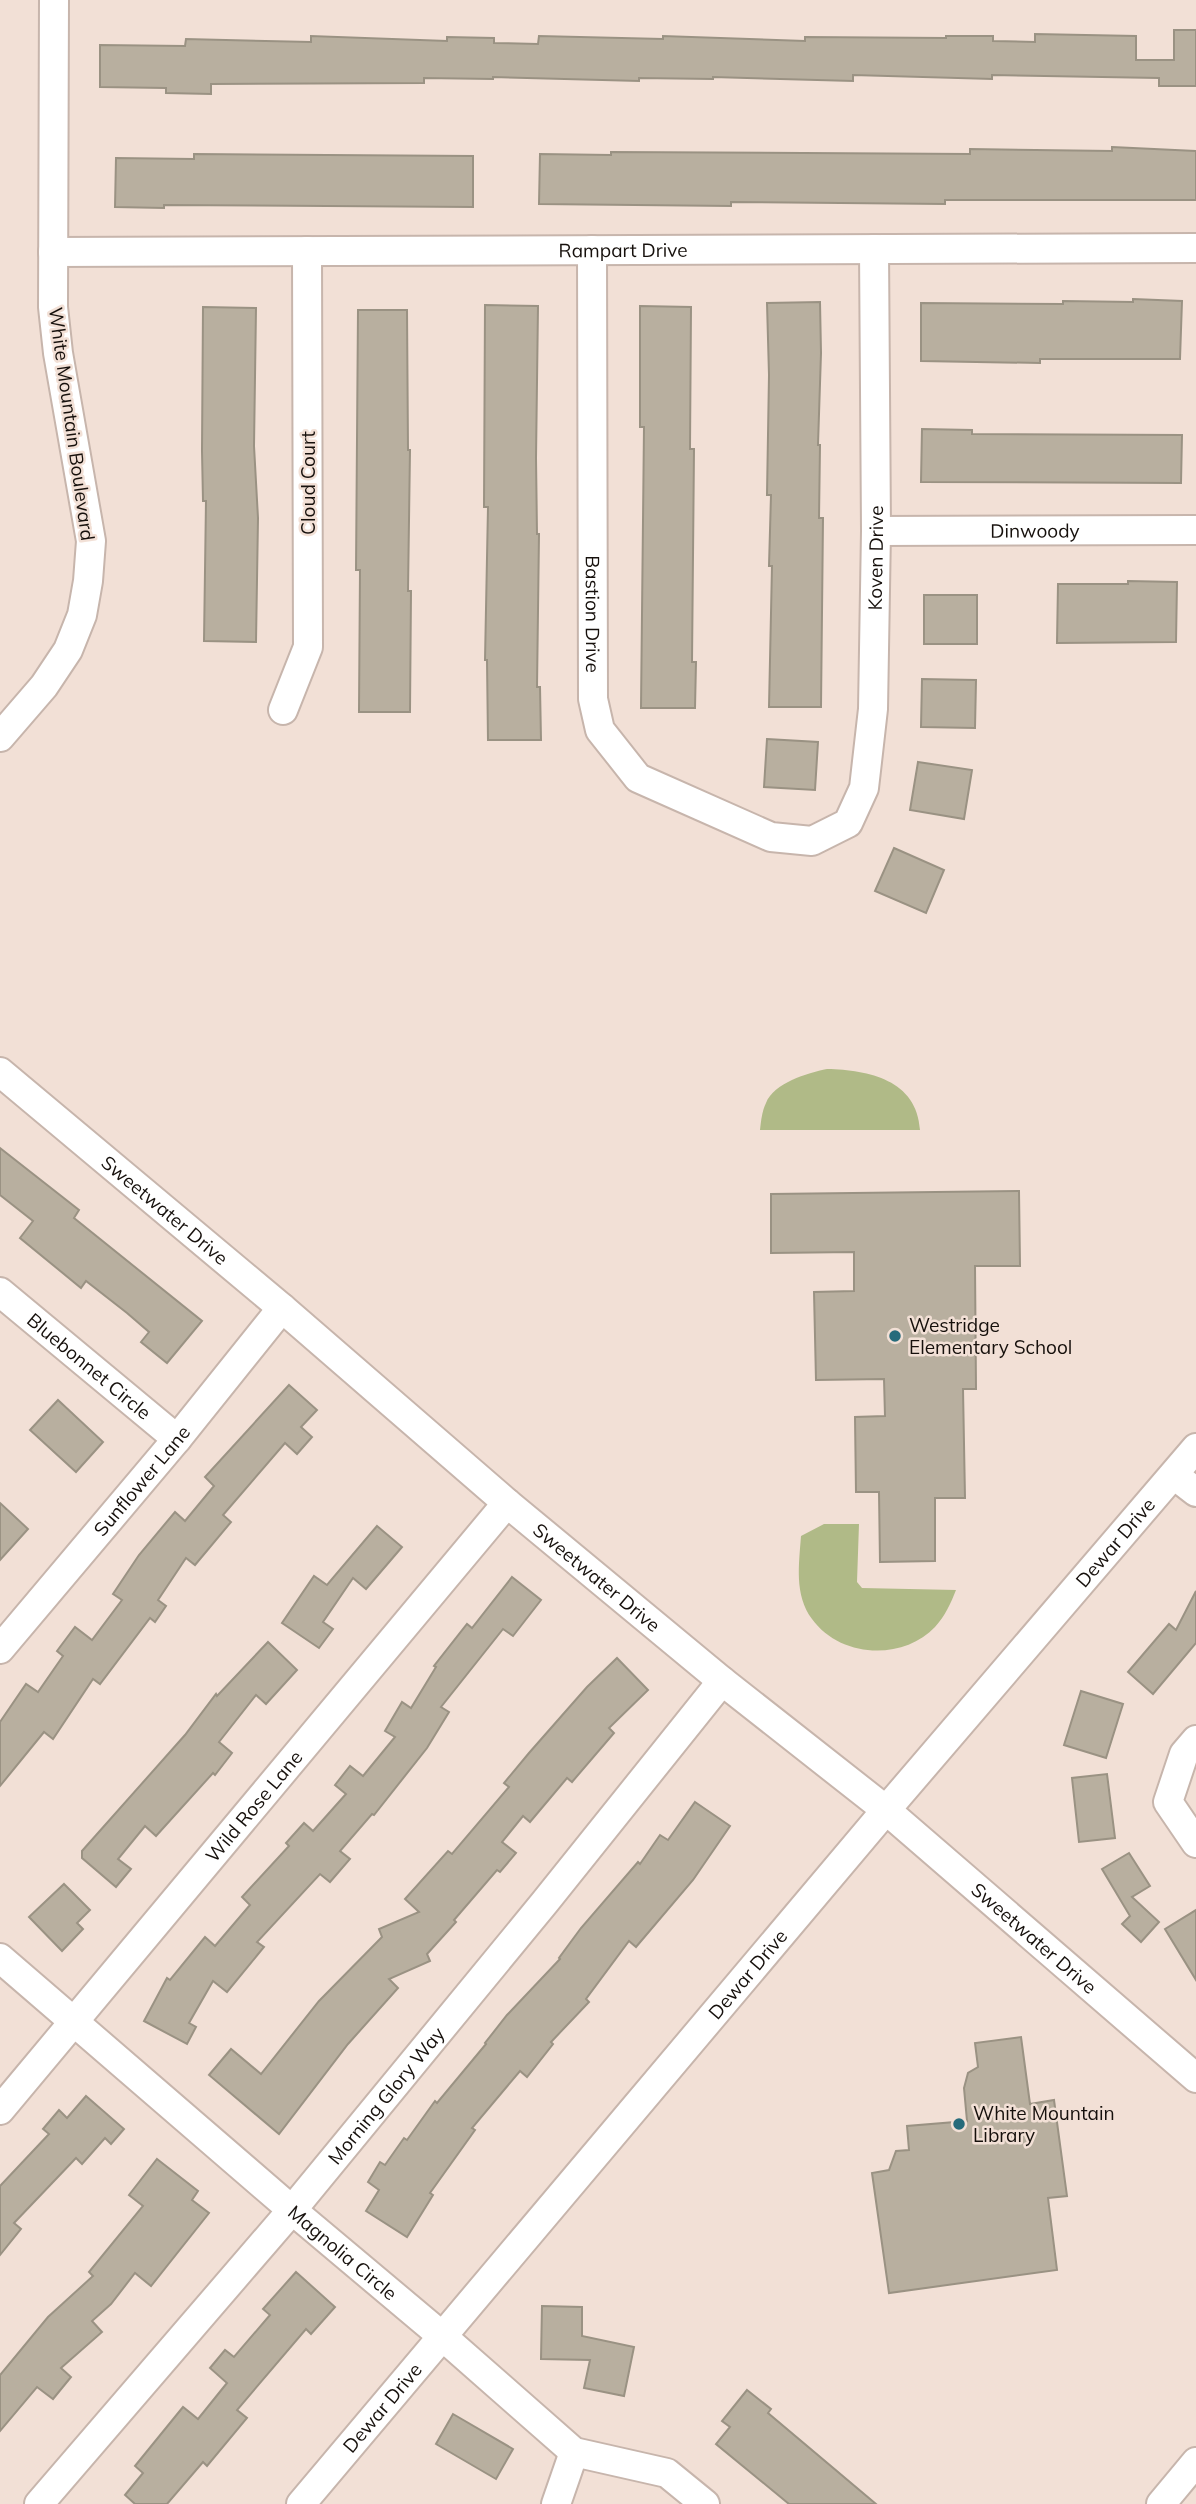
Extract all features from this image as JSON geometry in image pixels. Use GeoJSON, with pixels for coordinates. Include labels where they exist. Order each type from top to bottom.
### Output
{"type":"FeatureCollection","features":[{"type":"Feature","properties":{"kind":"street","name":"White Mountain Boulevard"},"geometry":{"type":"LineString","coordinates":[[0,737],[44,686],[68,650],[82,615],[91,541],[58,353],[53,307],[54,0]]}},
{"type":"Feature","properties":{"kind":"street","name":"Rampart Drive"},"geometry":{"type":"LineString","coordinates":[[53,252],[1196,248]]}},
{"type":"Feature","properties":{"kind":"street","name":"Koven Drive"},"geometry":{"type":"LineString","coordinates":[[812,841],[848,823],[864,788],[873,709],[876,531],[874,249]]}},
{"type":"Feature","properties":{"kind":"street","name":"Bastion Drive"},"geometry":{"type":"LineString","coordinates":[[592,250],[593,699],[600,730],[638,778],[771,837],[812,841]]}},
{"type":"Feature","properties":{"kind":"street","name":"Cloud Court"},"geometry":{"type":"LineString","coordinates":[[283,710],[308,647],[307,251]]}},
{"type":"Feature","properties":{"kind":"street","name":"Dinwoody"},"geometry":{"type":"LineString","coordinates":[[876,531],[1196,530]]}},
{"type":"Feature","properties":{"kind":"street","name":"Sweetwater Drive"},"geometry":{"type":"LineString","coordinates":[[0,1072],[282,1308],[507,1503],[722,1681],[886,1810],[1196,2078]]}},
{"type":"Feature","properties":{"kind":"street","name":"Bluebonnet Circle"},"geometry":{"type":"LineString","coordinates":[[0,1292],[177,1439]]}},
{"type":"Feature","properties":{"kind":"street","name":"Sunflower Lane"},"geometry":{"type":"LineString","coordinates":[[3,1641],[177,1439],[282,1308]]}},
{"type":"Feature","properties":{"kind":"street","name":"Dewar Drive"},"geometry":{"type":"LineString","coordinates":[[301,2504],[886,1810],[1185,1483],[1196,1448]]}},
{"type":"Feature","properties":{"kind":"street","name":"Wild Rose Lane"},"geometry":{"type":"LineString","coordinates":[[0,2110],[507,1503]]}},
{"type":"Feature","properties":{"kind":"street","name":"Morning Glory Way"},"geometry":{"type":"LineString","coordinates":[[39,2504],[292,2210],[722,1681]]}},
{"type":"Feature","properties":{"kind":"street"},"geometry":{"type":"LineString","coordinates":[[1196,1740],[1184,1754],[1168,1802],[1196,1843]]}},
{"type":"Feature","properties":{"kind":"street","name":"Magnolia Circle"},"geometry":{"type":"LineString","coordinates":[[0,1958],[574,2452],[667,2473],[705,2504]]}},
{"type":"Feature","properties":{"kind":"street"},"geometry":{"type":"LineString","coordinates":[[556,2504],[574,2452]]}},
{"type":"Feature","properties":{"kind":"street"},"geometry":{"type":"LineString","coordinates":[[1161,2504],[1196,2462]]}},
{"type":"Feature","properties":{"kind":"green space"},"geometry":{"type":"Polygon","coordinates":[[[827,1069],[859,1072],[888,1081],[910,1100],[917,1113],[920,1130],[760,1130],[765,1106],[776,1090],[801,1076],[827,1069]]]}},
{"type":"Feature","properties":{"kind":"green space"},"geometry":{"type":"Polygon","coordinates":[[[824,1524],[859,1524],[857,1582],[862,1588],[956,1590],[935,1627],[906,1646],[889,1650],[855,1648],[824,1632],[812,1619],[802,1600],[799,1568],[801,1536],[824,1524]]]}},
{"type":"Feature","properties":{"kind":"building"},"geometry":{"type":"Polygon","coordinates":[[[1174,30],[1196,30],[1196,86],[1159,86],[1159,78],[992,75],[992,79],[853,75],[853,81],[713,77],[639,78],[639,81],[493,77],[424,78],[424,83],[211,84],[211,94],[166,93],[166,88],[100,87],[100,45],[185,46],[186,39],[311,42],[311,36],[447,41],[447,37],[494,38],[494,43],[538,44],[539,36],[663,39],[663,36],[805,41],[805,37],[993,36],[993,41],[1035,42],[1035,34],[1136,36],[1136,60],[1174,60],[1174,30]]]}},
{"type":"Feature","properties":{"kind":"building"},"geometry":{"type":"Polygon","coordinates":[[[1112,147],[1196,151],[1196,200],[945,200],[945,204],[731,202],[731,206],[539,204],[540,154],[970,154],[970,149],[1112,151],[1112,147]]]}},
{"type":"Feature","properties":{"kind":"building"},"geometry":{"type":"Polygon","coordinates":[[[194,154],[473,156],[473,207],[115,207],[116,158],[194,159],[194,154]]]}},
{"type":"Feature","properties":{"kind":"building"},"geometry":{"type":"Polygon","coordinates":[[[1133,299],[1182,301],[1180,359],[1040,359],[1040,363],[921,361],[921,303],[1063,304],[1063,301],[1133,302],[1133,299]]]}},
{"type":"Feature","properties":{"kind":"building"},"geometry":{"type":"Polygon","coordinates":[[[820,302],[819,518],[823,518],[821,707],[769,707],[772,566],[769,566],[771,495],[767,495],[767,303],[820,302]]]}},
{"type":"Feature","properties":{"kind":"building"},"geometry":{"type":"Polygon","coordinates":[[[485,305],[538,306],[537,687],[540,687],[541,740],[488,740],[485,660],[488,507],[484,507],[485,305]]]}},
{"type":"Feature","properties":{"kind":"building"},"geometry":{"type":"Polygon","coordinates":[[[640,306],[691,307],[690,449],[694,449],[692,662],[696,662],[695,708],[641,708],[644,427],[640,427],[640,306]]]}},
{"type":"Feature","properties":{"kind":"building"},"geometry":{"type":"Polygon","coordinates":[[[203,307],[256,308],[256,642],[204,641],[206,501],[203,501],[202,451],[203,307]]]}},
{"type":"Feature","properties":{"kind":"building"},"geometry":{"type":"Polygon","coordinates":[[[358,310],[407,310],[410,712],[359,712],[360,570],[356,570],[358,310]]]}},
{"type":"Feature","properties":{"kind":"building"},"geometry":{"type":"Polygon","coordinates":[[[922,429],[972,430],[972,434],[1182,435],[1181,483],[921,482],[922,429]]]}},
{"type":"Feature","properties":{"kind":"building"},"geometry":{"type":"Polygon","coordinates":[[[1128,581],[1177,582],[1176,642],[1057,643],[1058,584],[1128,584],[1128,581]]]}},
{"type":"Feature","properties":{"kind":"building"},"geometry":{"type":"Polygon","coordinates":[[[924,595],[977,595],[977,644],[924,644],[924,595]]]}},
{"type":"Feature","properties":{"kind":"building"},"geometry":{"type":"Polygon","coordinates":[[[922,679],[976,680],[975,728],[921,727],[922,679]]]}},
{"type":"Feature","properties":{"kind":"building"},"geometry":{"type":"Polygon","coordinates":[[[767,739],[818,742],[815,790],[764,787],[767,739]]]}},
{"type":"Feature","properties":{"kind":"building"},"geometry":{"type":"Polygon","coordinates":[[[918,762],[972,770],[964,819],[910,810],[918,762]]]}},
{"type":"Feature","properties":{"kind":"building"},"geometry":{"type":"Polygon","coordinates":[[[894,848],[944,870],[926,913],[875,891],[894,848]]]}},
{"type":"Feature","properties":{"kind":"building"},"geometry":{"type":"Polygon","coordinates":[[[0,1148],[79,1210],[74,1218],[202,1321],[167,1363],[141,1342],[149,1332],[127,1313],[86,1281],[81,1288],[20,1238],[33,1221],[0,1195],[0,1148]]]}},
{"type":"Feature","properties":{"kind":"building","name":"Westridge Elementary School"},"geometry":{"type":"Polygon","coordinates":[[[1019,1191],[1020,1266],[975,1266],[976,1389],[963,1389],[965,1498],[935,1498],[935,1561],[880,1562],[879,1492],[856,1492],[855,1417],[885,1416],[884,1379],[816,1380],[814,1292],[854,1291],[854,1252],[771,1253],[771,1194],[1019,1191]]]}},
{"type":"Feature","properties":{"kind":"building"},"geometry":{"type":"Polygon","coordinates":[[[289,1385],[317,1410],[301,1427],[312,1437],[297,1454],[285,1443],[223,1515],[231,1522],[195,1565],[186,1558],[158,1600],[166,1606],[155,1622],[150,1618],[100,1684],[93,1679],[53,1739],[44,1732],[0,1786],[0,1722],[26,1684],[38,1692],[63,1656],[57,1651],[75,1627],[92,1640],[122,1600],[113,1594],[139,1555],[175,1512],[185,1521],[214,1486],[205,1477],[289,1385]]]}},
{"type":"Feature","properties":{"kind":"building"},"geometry":{"type":"Polygon","coordinates":[[[58,1400],[103,1442],[76,1472],[30,1430],[58,1400]]]}},
{"type":"Feature","properties":{"kind":"building"},"geometry":{"type":"Polygon","coordinates":[[[0,1503],[28,1529],[0,1560],[0,1503]]]}},
{"type":"Feature","properties":{"kind":"building"},"geometry":{"type":"Polygon","coordinates":[[[377,1526],[402,1547],[366,1589],[353,1578],[323,1622],[333,1629],[319,1648],[282,1623],[314,1576],[327,1585],[377,1526]]]}},
{"type":"Feature","properties":{"kind":"building"},"geometry":{"type":"Polygon","coordinates":[[[512,1577],[541,1600],[513,1636],[503,1629],[441,1707],[449,1712],[427,1748],[374,1815],[372,1814],[340,1851],[350,1859],[330,1882],[320,1874],[257,1942],[264,1947],[227,1992],[213,1981],[189,2023],[196,2027],[187,2044],[144,2021],[167,1978],[170,1980],[205,1937],[215,1946],[250,1905],[242,1897],[289,1846],[286,1843],[304,1823],[313,1831],[346,1794],[335,1785],[350,1766],[363,1776],[395,1737],[385,1731],[402,1702],[411,1708],[436,1667],[434,1666],[467,1624],[472,1628],[512,1577]]]}},
{"type":"Feature","properties":{"kind":"building"},"geometry":{"type":"Polygon","coordinates":[[[1196,1591],[1196,1643],[1153,1694],[1128,1672],[1169,1624],[1176,1630],[1196,1591]]]}},
{"type":"Feature","properties":{"kind":"building"},"geometry":{"type":"Polygon","coordinates":[[[268,1642],[297,1670],[266,1704],[256,1695],[219,1742],[232,1753],[215,1775],[213,1773],[156,1836],[145,1826],[118,1859],[131,1869],[116,1887],[82,1858],[82,1851],[185,1735],[216,1694],[217,1696],[268,1642]]]}},
{"type":"Feature","properties":{"kind":"building"},"geometry":{"type":"Polygon","coordinates":[[[617,1658],[648,1690],[609,1728],[614,1733],[572,1782],[567,1778],[530,1822],[523,1816],[502,1842],[516,1853],[500,1872],[497,1870],[454,1920],[456,1922],[427,1954],[430,1961],[389,1979],[398,1988],[348,2044],[279,2134],[209,2075],[231,2049],[261,2074],[319,2001],[382,1937],[379,1929],[419,1912],[405,1899],[448,1851],[452,1854],[509,1787],[504,1783],[529,1753],[587,1687],[617,1658]]]}},
{"type":"Feature","properties":{"kind":"building"},"geometry":{"type":"Polygon","coordinates":[[[1081,1691],[1123,1704],[1106,1758],[1064,1745],[1081,1691]]]}},
{"type":"Feature","properties":{"kind":"building"},"geometry":{"type":"Polygon","coordinates":[[[1107,1774],[1115,1838],[1079,1842],[1072,1778],[1107,1774]]]}},
{"type":"Feature","properties":{"kind":"building"},"geometry":{"type":"Polygon","coordinates":[[[695,1802],[730,1826],[693,1880],[636,1947],[629,1941],[586,1999],[589,2002],[551,2042],[553,2044],[527,2077],[520,2071],[472,2128],[475,2130],[430,2193],[433,2195],[407,2237],[366,2211],[379,2190],[368,2182],[380,2162],[385,2165],[404,2138],[407,2140],[435,2101],[437,2103],[507,2015],[560,1959],[581,1928],[638,1862],[640,1864],[660,1835],[668,1840],[695,1802]]]}},
{"type":"Feature","properties":{"kind":"building"},"geometry":{"type":"Polygon","coordinates":[[[1129,1853],[1150,1886],[1132,1897],[1159,1922],[1141,1942],[1122,1924],[1130,1916],[1102,1869],[1129,1853]]]}},
{"type":"Feature","properties":{"kind":"building"},"geometry":{"type":"Polygon","coordinates":[[[64,1884],[90,1910],[77,1923],[83,1929],[62,1951],[29,1917],[64,1884]]]}},
{"type":"Feature","properties":{"kind":"building"},"geometry":{"type":"Polygon","coordinates":[[[1196,1910],[1196,1980],[1165,1929],[1196,1910]]]}},
{"type":"Feature","properties":{"kind":"building"},"geometry":{"type":"Polygon","coordinates":[[[1021,2037],[1030,2104],[1054,2100],[1067,2196],[1048,2198],[1057,2270],[889,2293],[872,2173],[889,2170],[896,2151],[909,2150],[907,2126],[967,2121],[964,2088],[968,2073],[978,2067],[975,2043],[1021,2037]]]}},
{"type":"Feature","properties":{"kind":"building"},"geometry":{"type":"Polygon","coordinates":[[[86,2096],[124,2129],[111,2144],[105,2138],[82,2164],[76,2158],[14,2223],[21,2229],[0,2255],[0,2186],[49,2134],[43,2129],[59,2110],[67,2118],[86,2096]]]}},
{"type":"Feature","properties":{"kind":"building"},"geometry":{"type":"Polygon","coordinates":[[[157,2159],[198,2191],[192,2200],[209,2213],[151,2286],[135,2273],[111,2304],[92,2321],[102,2332],[61,2368],[71,2377],[53,2399],[37,2387],[0,2431],[0,2375],[48,2317],[93,2276],[89,2272],[143,2206],[129,2195],[157,2159]]]}},
{"type":"Feature","properties":{"kind":"building"},"geometry":{"type":"Polygon","coordinates":[[[296,2272],[335,2307],[311,2334],[306,2329],[237,2410],[247,2418],[207,2466],[203,2462],[167,2504],[135,2504],[125,2495],[143,2473],[135,2466],[183,2407],[198,2419],[227,2383],[210,2368],[225,2350],[234,2357],[270,2315],[263,2309],[296,2272]]]}},
{"type":"Feature","properties":{"kind":"building"},"geometry":{"type":"Polygon","coordinates":[[[542,2306],[582,2307],[582,2336],[634,2347],[624,2396],[584,2388],[590,2360],[541,2359],[542,2306]]]}},
{"type":"Feature","properties":{"kind":"building"},"geometry":{"type":"Polygon","coordinates":[[[747,2390],[771,2409],[768,2413],[876,2504],[789,2504],[716,2444],[730,2427],[722,2421],[747,2390]]]}},
{"type":"Feature","properties":{"kind":"building"},"geometry":{"type":"Polygon","coordinates":[[[453,2414],[513,2449],[496,2479],[436,2444],[453,2414]]]}},
{"type":"Feature","properties":{"kind":"place","name":"Westridge Elementary School"},"geometry":{"type":"Point","coordinates":[895,1336]}},
{"type":"Feature","properties":{"kind":"place","name":"White Mountain Library"},"geometry":{"type":"Point","coordinates":[959,2124]}}]}
